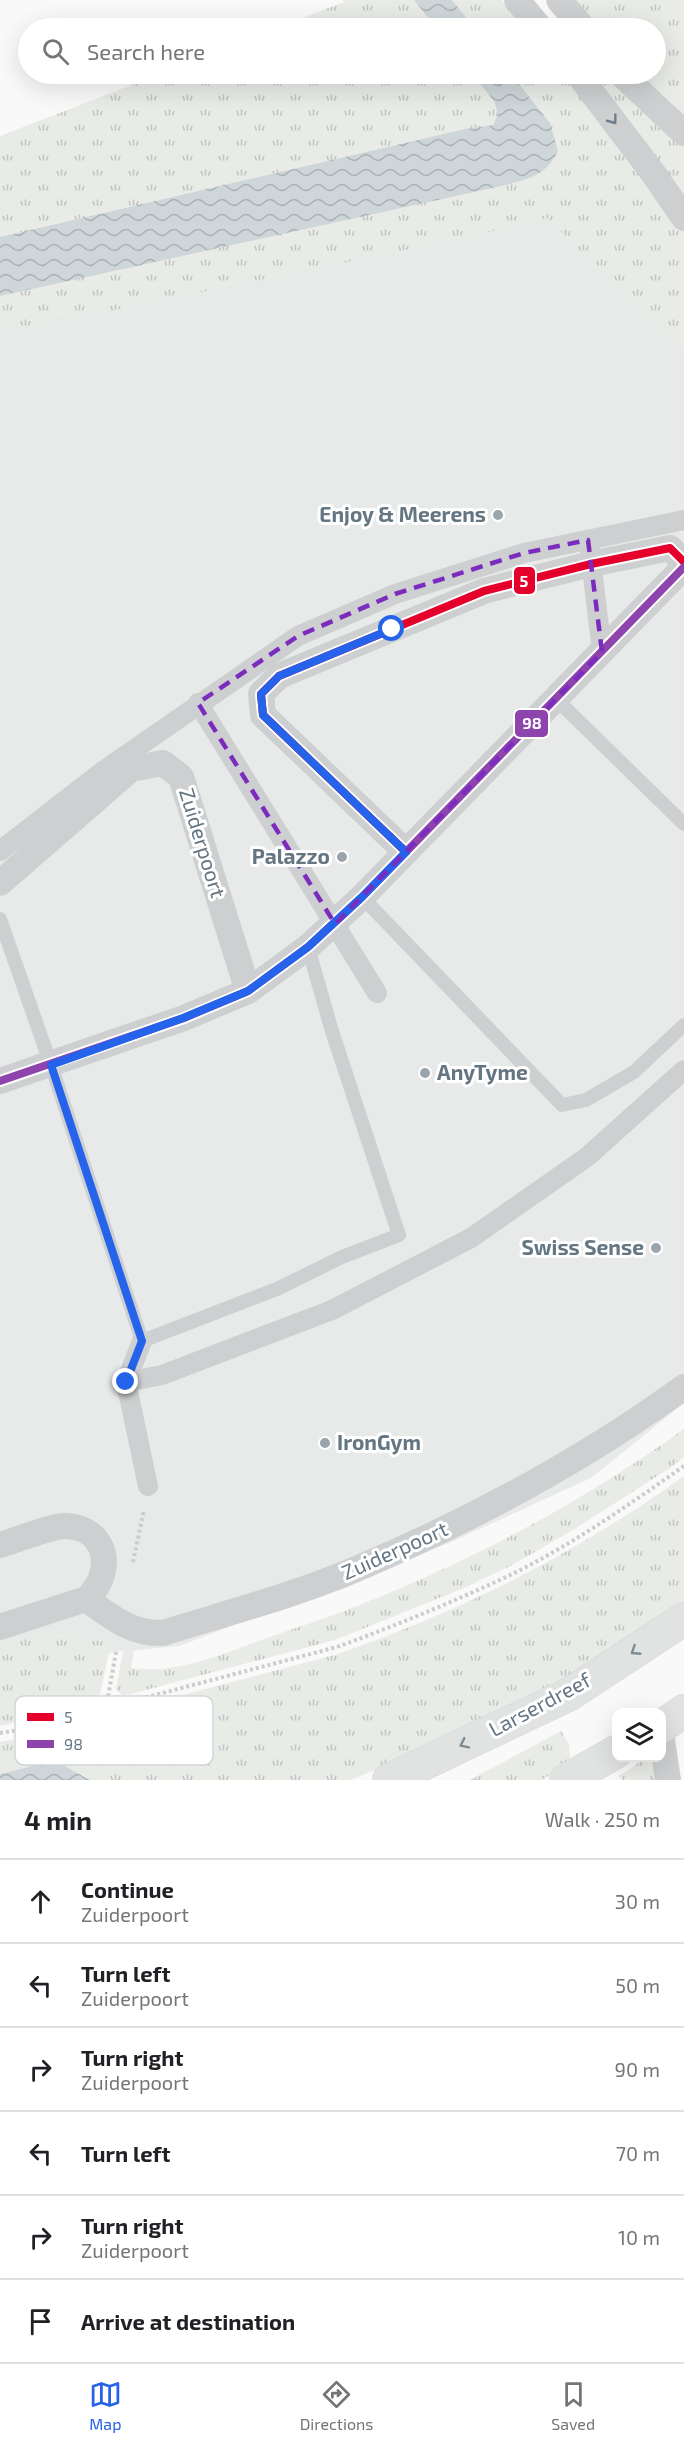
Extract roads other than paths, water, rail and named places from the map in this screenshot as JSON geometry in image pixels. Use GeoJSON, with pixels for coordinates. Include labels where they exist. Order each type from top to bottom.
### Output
{"type":"FeatureCollection","features":[{"type":"Feature","properties":{"kind":"main road","name":"Larserdreef"},"geometry":{"type":"LineString","coordinates":[[389,1780],[568,1695],[684,1619]]}},
{"type":"Feature","properties":{"kind":"main road"},"geometry":{"type":"LineString","coordinates":[[666,1723],[684,1711]]}},
{"type":"Feature","properties":{"kind":"main road"},"geometry":{"type":"LineString","coordinates":[[578,1778],[612,1755]]}},
{"type":"Feature","properties":{"kind":"street"},"geometry":{"type":"LineString","coordinates":[[516,0],[531,18]]}},
{"type":"Feature","properties":{"kind":"street"},"geometry":{"type":"LineString","coordinates":[[559,0],[574,18]]}},
{"type":"Feature","properties":{"kind":"street"},"geometry":{"type":"LineString","coordinates":[[586,84],[684,218]]}},
{"type":"Feature","properties":{"kind":"street"},"geometry":{"type":"LineString","coordinates":[[632,84],[684,133]]}},
{"type":"Feature","properties":{"kind":"street"},"geometry":{"type":"LineString","coordinates":[[406,852],[263,715],[261,694],[279,676],[484,591],[684,520]]}},
{"type":"Feature","properties":{"kind":"street"},"geometry":{"type":"LineString","coordinates":[[0,851],[103,771],[198,703],[298,636],[395,594],[524,553],[670,548],[684,562]]}},
{"type":"Feature","properties":{"kind":"street"},"geometry":{"type":"LineString","coordinates":[[590,552],[602,652]]}},
{"type":"Feature","properties":{"kind":"street"},"geometry":{"type":"LineString","coordinates":[[4,1076],[51,1065],[183,1018],[248,991],[308,947],[362,897],[684,567]]}},
{"type":"Feature","properties":{"kind":"street"},"geometry":{"type":"LineString","coordinates":[[198,703],[376,993]]}},
{"type":"Feature","properties":{"kind":"street","name":"Zuiderpoort"},"geometry":{"type":"LineString","coordinates":[[0,883],[131,769],[163,763],[181,777],[248,991]]}},
{"type":"Feature","properties":{"kind":"street"},"geometry":{"type":"LineString","coordinates":[[126,1382],[162,1375],[332,1310],[471,1238],[587,1157],[684,1070]]}},
{"type":"Feature","properties":{"kind":"street"},"geometry":{"type":"LineString","coordinates":[[142,1341],[126,1382],[148,1486]]}},
{"type":"Feature","properties":{"kind":"street","name":"Zuiderpoort"},"geometry":{"type":"LineString","coordinates":[[86,1599],[121,1624],[147,1634],[163,1633],[286,1595],[352,1570],[465,1520],[560,1468],[637,1421],[684,1387]]}},
{"type":"Feature","properties":{"kind":"street"},"geometry":{"type":"LineString","coordinates":[[0,1545],[65,1526],[84,1530],[99,1542],[105,1562],[103,1576],[96,1590],[86,1599],[0,1627]]}},
{"type":"Feature","properties":{"kind":"street"},"geometry":{"type":"LineString","coordinates":[[665,1762],[668,1780]]}},
{"type":"Feature","properties":{"kind":"lane"},"geometry":{"type":"LineString","coordinates":[[556,699],[684,824]]}},
{"type":"Feature","properties":{"kind":"lane"},"geometry":{"type":"LineString","coordinates":[[362,897],[562,1105],[586,1100],[634,1072],[684,1025]]}},
{"type":"Feature","properties":{"kind":"lane"},"geometry":{"type":"LineString","coordinates":[[0,919],[142,1341],[277,1289],[342,1257],[399,1235],[308,947]]}},
{"type":"Feature","properties":{"kind":"water"},"geometry":{"type":"Polygon","coordinates":[[[414,0],[452,0],[467,18],[428,18],[414,0]]]}},
{"type":"Feature","properties":{"kind":"water"},"geometry":{"type":"Polygon","coordinates":[[[480,84],[519,84],[550,123],[558,151],[547,167],[525,180],[0,296],[0,237],[465,129],[493,125],[498,114],[494,101],[480,84]]]}},
{"type":"Feature","properties":{"kind":"water"},"geometry":{"type":"Polygon","coordinates":[[[35,1765],[63,1765],[90,1780],[0,1780],[0,1774],[35,1765]]]}},
{"type":"Feature","properties":{"kind":"place","name":"Enjoy & Meerens"},"geometry":{"type":"Point","coordinates":[498,515]}},
{"type":"Feature","properties":{"kind":"place","name":"Palazzo"},"geometry":{"type":"Point","coordinates":[342,857]}},
{"type":"Feature","properties":{"kind":"place","name":"AnyTyme"},"geometry":{"type":"Point","coordinates":[425,1073]}},
{"type":"Feature","properties":{"kind":"place","name":"Swiss Sense"},"geometry":{"type":"Point","coordinates":[656,1248]}},
{"type":"Feature","properties":{"kind":"place","name":"IronGym"},"geometry":{"type":"Point","coordinates":[325,1443]}}]}
